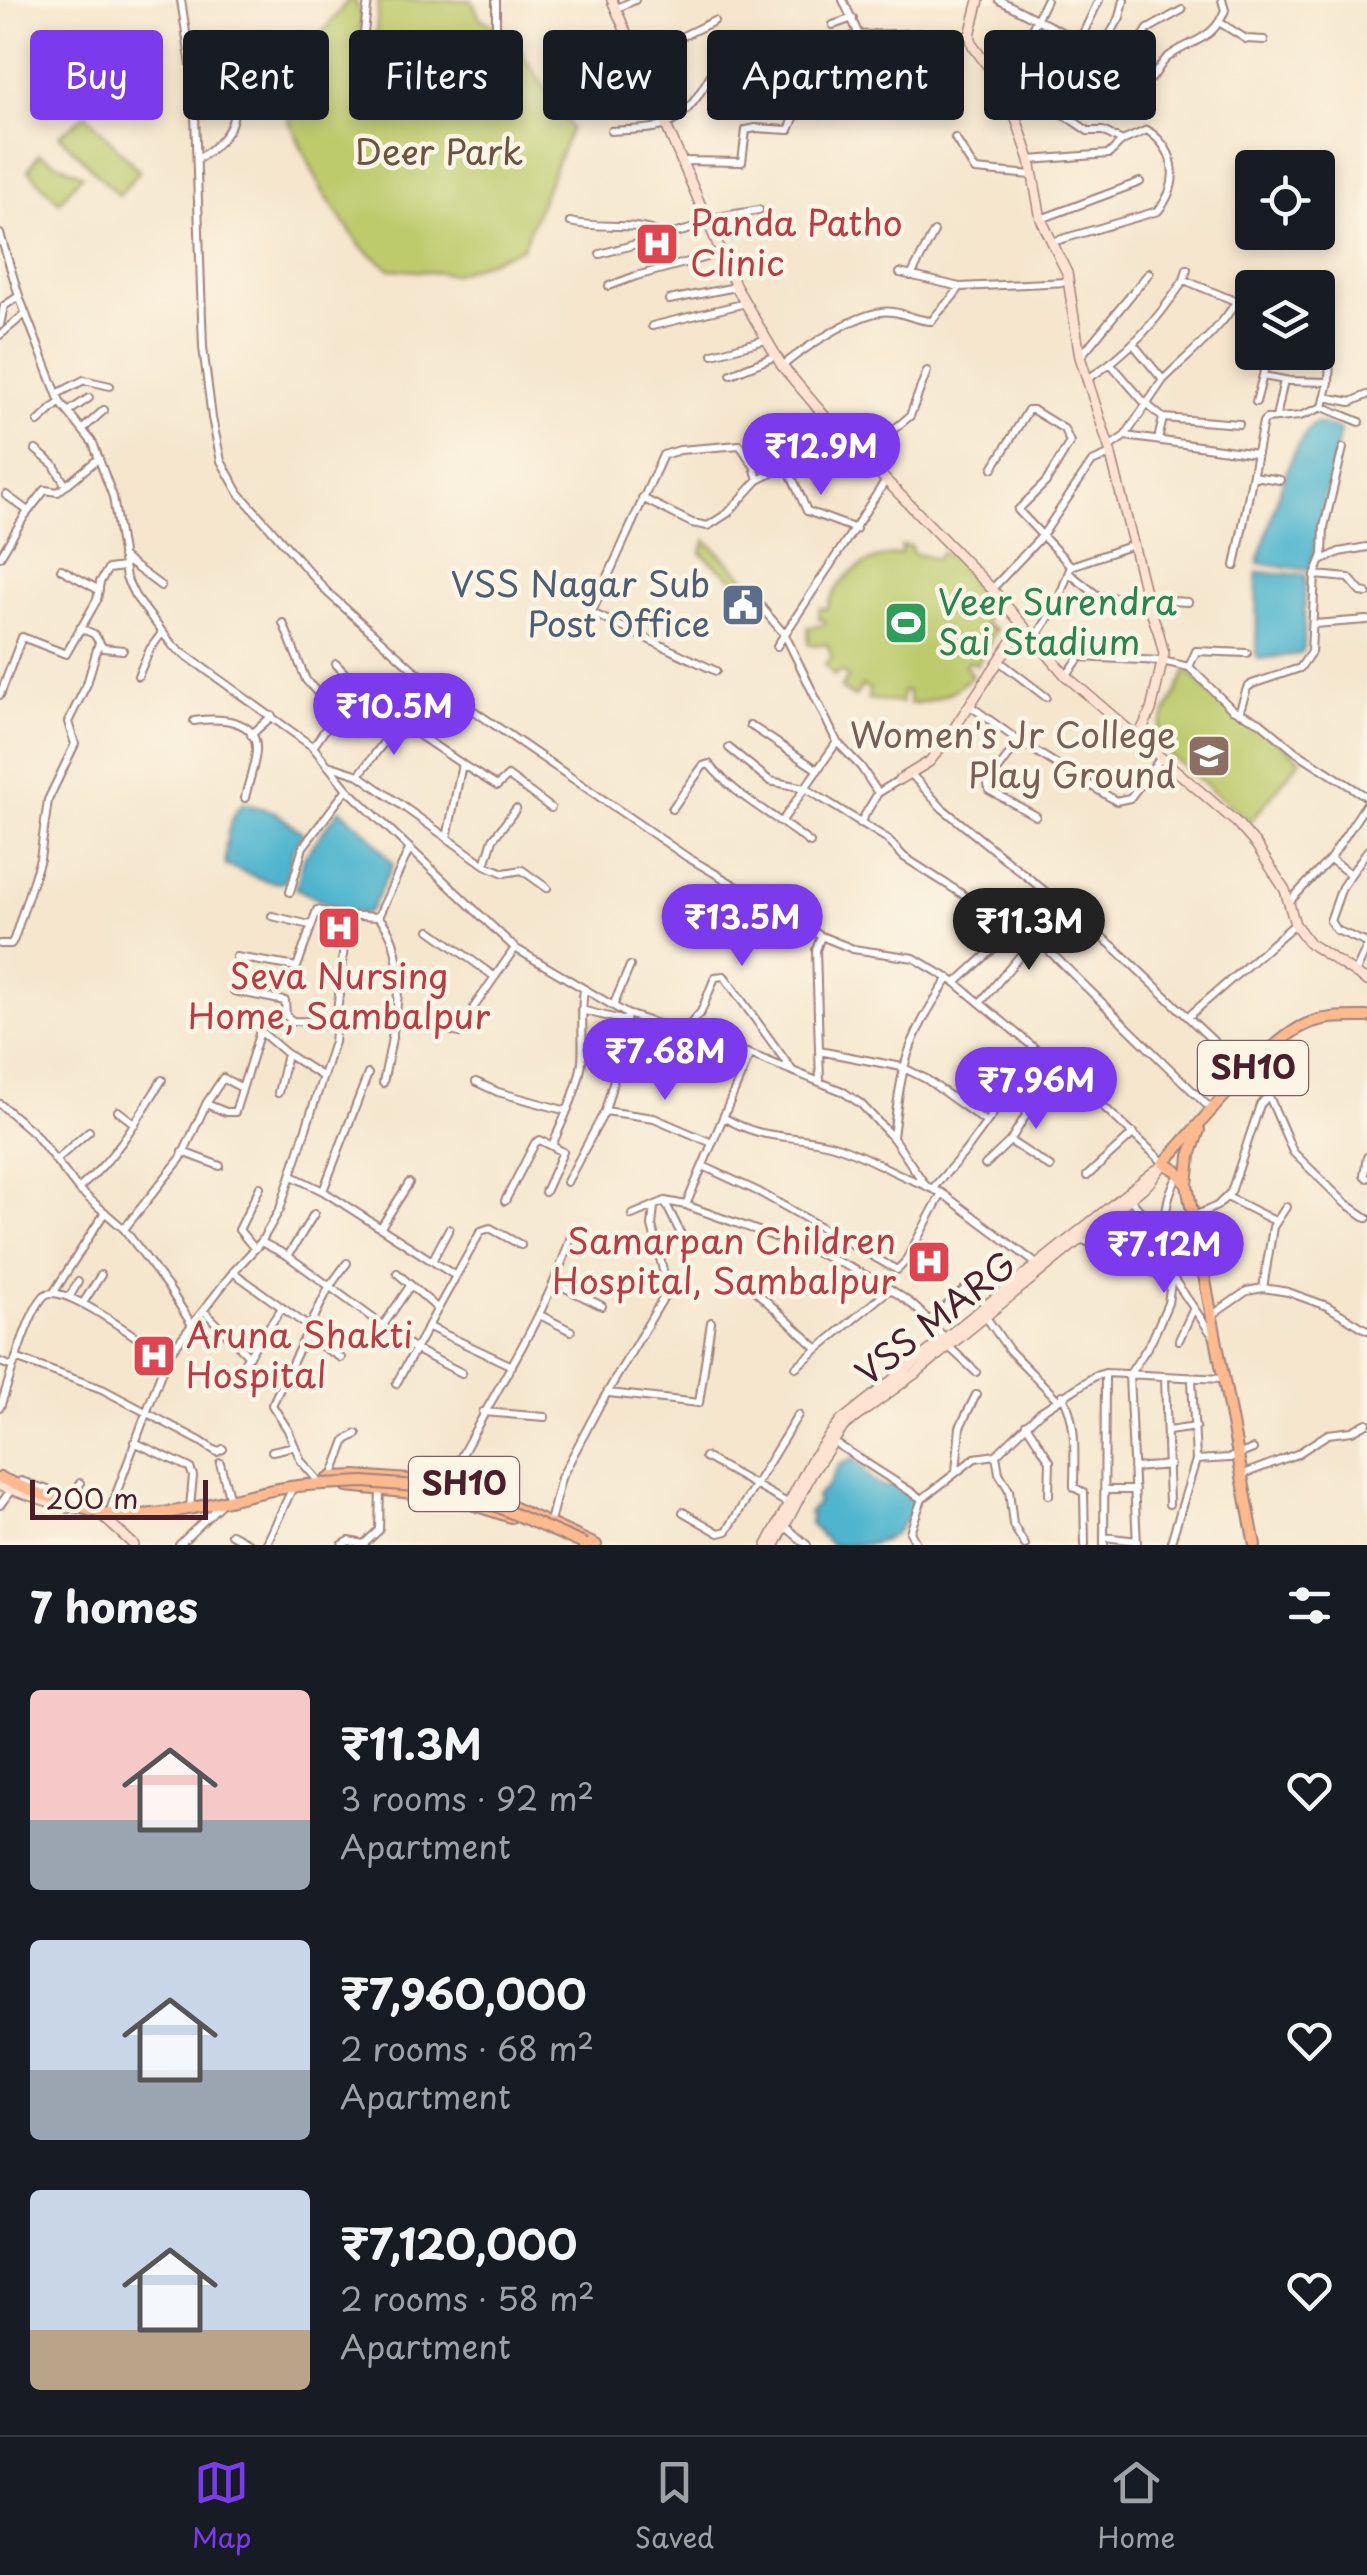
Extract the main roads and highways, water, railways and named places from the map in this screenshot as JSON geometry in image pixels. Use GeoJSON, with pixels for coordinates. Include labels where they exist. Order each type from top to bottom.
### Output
{"type":"FeatureCollection","features":[{"type":"Feature","properties":{"kind":"main road"},"geometry":{"type":"LineString","coordinates":[[979,0],[970,36],[1007,96],[1030,160],[1041,219],[1066,273],[1086,380],[1110,450],[1147,600],[1160,634],[1162,661],[1151,710],[1138,738]]}},
{"type":"Feature","properties":{"kind":"main road"},"geometry":{"type":"LineString","coordinates":[[614,5],[736,286],[782,366],[833,426],[992,589],[1066,676],[1237,824],[1256,846],[1290,902],[1295,924],[1318,951],[1367,982]]}},
{"type":"Feature","properties":{"kind":"main road"},"geometry":{"type":"LineString","coordinates":[[899,780],[929,762],[943,745],[1022,626]]}},
{"type":"Feature","properties":{"kind":"main road","name":"SH10"},"geometry":{"type":"LineString","coordinates":[[1162,1166],[1252,1070],[1306,1025],[1332,1018],[1367,1016]]}},
{"type":"Feature","properties":{"kind":"main road"},"geometry":{"type":"LineString","coordinates":[[1201,1125],[1183,1180],[1255,1544]]}},
{"type":"Feature","properties":{"kind":"main road"},"geometry":{"type":"LineString","coordinates":[[987,1311],[1162,1166],[1183,1180]]}},
{"type":"Feature","properties":{"kind":"main road","name":"VSS MARG"},"geometry":{"type":"LineString","coordinates":[[775,1545],[843,1424],[1130,1199],[1162,1166]]}},
{"type":"Feature","properties":{"kind":"main road"},"geometry":{"type":"LineString","coordinates":[[767,1545],[822,1444],[843,1424]]}},
{"type":"Feature","properties":{"kind":"main road","name":"SH10"},"geometry":{"type":"LineString","coordinates":[[321,1484],[332,1477],[379,1483],[449,1481],[596,1545]]}},
{"type":"Feature","properties":{"kind":"main road"},"geometry":{"type":"LineString","coordinates":[[2,1484],[86,1507],[152,1513],[321,1484],[364,1482],[442,1488],[466,1493],[586,1545]]}},
{"type":"Feature","properties":{"kind":"main road"},"geometry":{"type":"LineString","coordinates":[[321,1484],[379,1483],[442,1495],[548,1527],[573,1545]]}},
{"type":"Feature","properties":{"kind":"main road"},"geometry":{"type":"LineString","coordinates":[[86,1507],[134,1545]]}},
{"type":"Feature","properties":{"kind":"water"},"geometry":{"type":"Polygon","coordinates":[[[1316,423],[1340,430],[1310,570],[1258,563],[1289,466],[1297,447],[1316,423]]]}},
{"type":"Feature","properties":{"kind":"water"},"geometry":{"type":"Polygon","coordinates":[[[1257,572],[1305,575],[1304,649],[1300,654],[1259,659],[1256,655],[1257,572]]]}},
{"type":"Feature","properties":{"kind":"water"},"geometry":{"type":"Polygon","coordinates":[[[243,803],[275,812],[303,833],[293,849],[285,882],[263,880],[226,866],[228,832],[243,803]]]}},
{"type":"Feature","properties":{"kind":"water"},"geometry":{"type":"Polygon","coordinates":[[[340,809],[370,835],[393,865],[364,915],[333,907],[296,888],[304,857],[340,809]]]}},
{"type":"Feature","properties":{"kind":"water"},"geometry":{"type":"Polygon","coordinates":[[[854,1459],[872,1481],[889,1487],[894,1480],[916,1503],[900,1527],[884,1540],[831,1545],[810,1524],[808,1513],[839,1465],[854,1459]]]}},
{"type":"Feature","properties":{"kind":"place","name":"Panda Patho Clinic"},"geometry":{"type":"Point","coordinates":[657,244]}},
{"type":"Feature","properties":{"kind":"place","name":"VSS Nagar Sub Post Office"},"geometry":{"type":"Point","coordinates":[743,605]}},
{"type":"Feature","properties":{"kind":"place","name":"Veer Surendra Sai Stadium"},"geometry":{"type":"Point","coordinates":[906,623]}},
{"type":"Feature","properties":{"kind":"place","name":"Women's Jr College Play Ground"},"geometry":{"type":"Point","coordinates":[1209,756]}},
{"type":"Feature","properties":{"kind":"place","name":"Seva Nursing Home, Sambalpur"},"geometry":{"type":"Point","coordinates":[339,928]}},
{"type":"Feature","properties":{"kind":"place","name":"Samarpan Children Hospital, Sambalpur"},"geometry":{"type":"Point","coordinates":[929,1262]}},
{"type":"Feature","properties":{"kind":"place","name":"Aruna Shakti Hospital"},"geometry":{"type":"Point","coordinates":[154,1356]}},
{"type":"Feature","properties":{"kind":"park label","name":"Deer Park"},"geometry":{"type":"Point","coordinates":[439,153]}}]}
